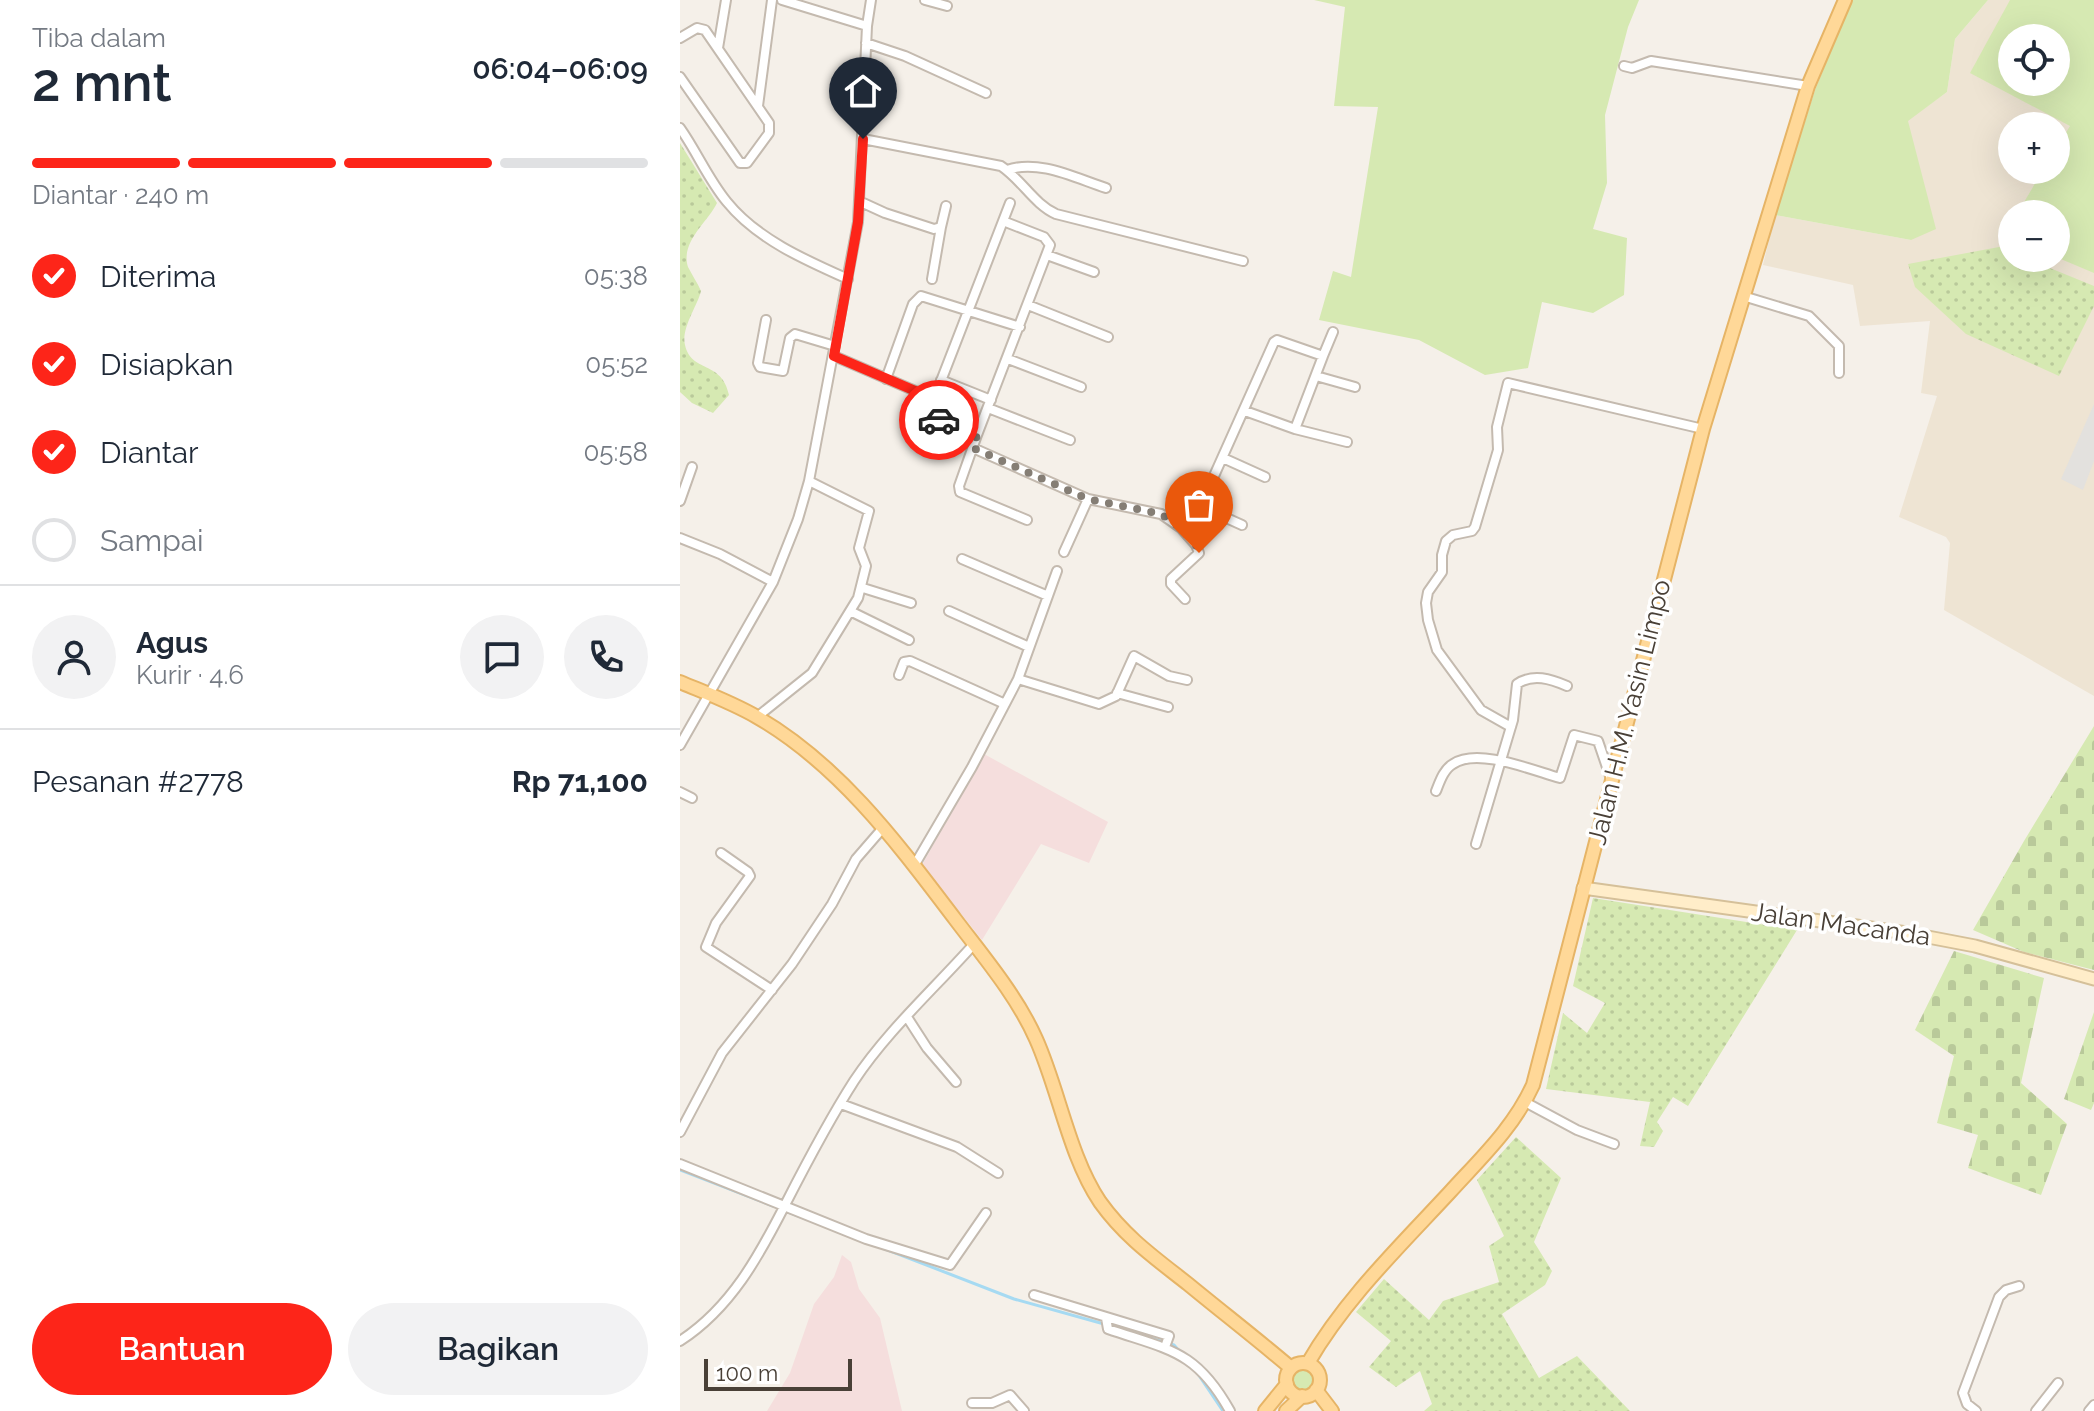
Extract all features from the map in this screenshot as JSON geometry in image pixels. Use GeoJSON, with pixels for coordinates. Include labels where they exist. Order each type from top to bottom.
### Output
{"type":"FeatureCollection","features":[{"type":"Feature","properties":{"kind":"main road","name":"Jalan H.M. Yasin Limpo"},"geometry":{"type":"LineString","coordinates":[[1308,1363],[1356,1295],[1502,1135],[1525,1102],[1540,1065],[1703,429],[1808,86],[1845,0]]}},
{"type":"Feature","properties":{"kind":"main road"},"geometry":{"type":"LineString","coordinates":[[680,682],[757,717],[832,773],[882,829],[974,944],[1035,1037],[1090,1185],[1100,1201],[1140,1248],[1291,1368]]}},
{"type":"Feature","properties":{"kind":"main road"},"geometry":{"type":"LineString","coordinates":[[1265,1411],[1287,1384],[1291,1368],[1297,1364],[1308,1363],[1320,1375],[1316,1390]]}},
{"type":"Feature","properties":{"kind":"main road"},"geometry":{"type":"LineString","coordinates":[[1287,1384],[1292,1393],[1302,1396]]}},
{"type":"Feature","properties":{"kind":"main road"},"geometry":{"type":"LineString","coordinates":[[1286,1411],[1302,1396],[1316,1390]]}},
{"type":"Feature","properties":{"kind":"main road"},"geometry":{"type":"LineString","coordinates":[[1316,1390],[1332,1411]]}},
{"type":"Feature","properties":{"kind":"street"},"geometry":{"type":"LineString","coordinates":[[718,48],[726,0]]}},
{"type":"Feature","properties":{"kind":"street"},"geometry":{"type":"LineString","coordinates":[[758,107],[772,0]]}},
{"type":"Feature","properties":{"kind":"street"},"geometry":{"type":"LineString","coordinates":[[782,0],[867,26]]}},
{"type":"Feature","properties":{"kind":"street"},"geometry":{"type":"LineString","coordinates":[[680,745],[773,582],[809,481],[861,202],[866,43],[871,0]]}},
{"type":"Feature","properties":{"kind":"street"},"geometry":{"type":"LineString","coordinates":[[925,0],[947,6]]}},
{"type":"Feature","properties":{"kind":"street"},"geometry":{"type":"LineString","coordinates":[[680,38],[703,28],[770,129],[747,163],[741,165],[680,77]]}},
{"type":"Feature","properties":{"kind":"street"},"geometry":{"type":"LineString","coordinates":[[866,43],[905,56],[986,93]]}},
{"type":"Feature","properties":{"kind":"street"},"geometry":{"type":"LineString","coordinates":[[1624,66],[1632,68],[1651,61],[1808,86]]}},
{"type":"Feature","properties":{"kind":"street"},"geometry":{"type":"LineString","coordinates":[[680,128],[727,202],[740,215],[790,251],[848,279]]}},
{"type":"Feature","properties":{"kind":"street"},"geometry":{"type":"LineString","coordinates":[[863,139],[989,163],[1007,170],[1041,204],[1056,214],[1243,261]]}},
{"type":"Feature","properties":{"kind":"street"},"geometry":{"type":"LineString","coordinates":[[1007,170],[1037,167],[1106,188]]}},
{"type":"Feature","properties":{"kind":"street"},"geometry":{"type":"LineString","coordinates":[[861,202],[934,229],[941,227]]}},
{"type":"Feature","properties":{"kind":"street"},"geometry":{"type":"LineString","coordinates":[[977,435],[928,416],[1010,203]]}},
{"type":"Feature","properties":{"kind":"street"},"geometry":{"type":"LineString","coordinates":[[932,279],[946,206]]}},
{"type":"Feature","properties":{"kind":"street"},"geometry":{"type":"LineString","coordinates":[[1003,221],[1047,239],[1050,245],[959,486],[960,492],[1027,520]]}},
{"type":"Feature","properties":{"kind":"street"},"geometry":{"type":"LineString","coordinates":[[1047,255],[1094,272]]}},
{"type":"Feature","properties":{"kind":"street"},"geometry":{"type":"LineString","coordinates":[[886,379],[916,298],[924,296],[1020,327]]}},
{"type":"Feature","properties":{"kind":"street"},"geometry":{"type":"LineString","coordinates":[[1743,296],[1809,316],[1839,346],[1839,373]]}},
{"type":"Feature","properties":{"kind":"street"},"geometry":{"type":"LineString","coordinates":[[1028,305],[1108,337]]}},
{"type":"Feature","properties":{"kind":"street"},"geometry":{"type":"LineString","coordinates":[[766,320],[760,367],[783,371],[790,338],[795,334],[934,399]]}},
{"type":"Feature","properties":{"kind":"street"},"geometry":{"type":"LineString","coordinates":[[1295,429],[1333,332]]}},
{"type":"Feature","properties":{"kind":"street"},"geometry":{"type":"LineString","coordinates":[[1201,505],[1275,341],[1323,356]]}},
{"type":"Feature","properties":{"kind":"street"},"geometry":{"type":"LineString","coordinates":[[1008,359],[1081,387]]}},
{"type":"Feature","properties":{"kind":"street"},"geometry":{"type":"LineString","coordinates":[[1316,376],[1355,387]]}},
{"type":"Feature","properties":{"kind":"street"},"geometry":{"type":"LineString","coordinates":[[941,380],[1070,440]]}},
{"type":"Feature","properties":{"kind":"street"},"geometry":{"type":"LineString","coordinates":[[1511,727],[1481,710],[1463,681],[1437,650],[1431,636],[1426,603],[1428,592],[1442,572],[1446,541],[1475,527],[1498,450],[1497,427],[1508,383],[1703,429]]}},
{"type":"Feature","properties":{"kind":"street"},"geometry":{"type":"LineString","coordinates":[[1245,411],[1295,429],[1347,442]]}},
{"type":"Feature","properties":{"kind":"street"},"geometry":{"type":"LineString","coordinates":[[973,448],[1088,499],[1167,517],[1181,528],[1198,550],[1197,556],[1171,579],[1171,584],[1185,599]]}},
{"type":"Feature","properties":{"kind":"street"},"geometry":{"type":"LineString","coordinates":[[1223,458],[1265,477]]}},
{"type":"Feature","properties":{"kind":"street"},"geometry":{"type":"LineString","coordinates":[[680,501],[692,467]]}},
{"type":"Feature","properties":{"kind":"street"},"geometry":{"type":"LineString","coordinates":[[757,717],[812,673],[863,588],[866,566],[859,548],[869,511],[809,481]]}},
{"type":"Feature","properties":{"kind":"street"},"geometry":{"type":"LineString","coordinates":[[1167,517],[1180,498],[1242,525]]}},
{"type":"Feature","properties":{"kind":"street"},"geometry":{"type":"LineString","coordinates":[[1064,552],[1088,499]]}},
{"type":"Feature","properties":{"kind":"street"},"geometry":{"type":"LineString","coordinates":[[680,538],[720,554],[773,582]]}},
{"type":"Feature","properties":{"kind":"street"},"geometry":{"type":"LineString","coordinates":[[962,559],[1048,596]]}},
{"type":"Feature","properties":{"kind":"street"},"geometry":{"type":"LineString","coordinates":[[914,866],[966,779],[1018,679],[1057,571]]}},
{"type":"Feature","properties":{"kind":"street"},"geometry":{"type":"LineString","coordinates":[[863,588],[911,603]]}},
{"type":"Feature","properties":{"kind":"street"},"geometry":{"type":"LineString","coordinates":[[850,611],[909,640]]}},
{"type":"Feature","properties":{"kind":"street"},"geometry":{"type":"LineString","coordinates":[[949,611],[1029,647]]}},
{"type":"Feature","properties":{"kind":"street"},"geometry":{"type":"LineString","coordinates":[[1018,679],[1099,704],[1116,696],[1134,656],[1169,676],[1187,680]]}},
{"type":"Feature","properties":{"kind":"street"},"geometry":{"type":"LineString","coordinates":[[899,675],[904,662],[910,661],[1005,704]]}},
{"type":"Feature","properties":{"kind":"street"},"geometry":{"type":"LineString","coordinates":[[1476,844],[1511,727],[1515,689],[1521,681],[1543,678],[1567,686]]}},
{"type":"Feature","properties":{"kind":"street"},"geometry":{"type":"LineString","coordinates":[[1117,693],[1168,707]]}},
{"type":"Feature","properties":{"kind":"street"},"geometry":{"type":"LineString","coordinates":[[1436,791],[1450,765],[1460,760],[1502,761],[1560,778],[1574,735],[1598,741],[1611,779]]}},
{"type":"Feature","properties":{"kind":"street"},"geometry":{"type":"LineString","coordinates":[[680,792],[692,798]]}},
{"type":"Feature","properties":{"kind":"street"},"geometry":{"type":"LineString","coordinates":[[680,1132],[722,1053],[772,990],[832,904],[856,859],[882,829]]}},
{"type":"Feature","properties":{"kind":"street"},"geometry":{"type":"LineString","coordinates":[[721,853],[750,876],[716,923],[706,947],[772,990]]}},
{"type":"Feature","properties":{"kind":"street","name":"Jalan Macanda"},"geometry":{"type":"LineString","coordinates":[[1583,888],[1907,933],[1975,946],[2094,979]]}},
{"type":"Feature","properties":{"kind":"street"},"geometry":{"type":"LineString","coordinates":[[680,1341],[707,1322],[724,1304],[756,1260],[862,1071],[974,944]]}},
{"type":"Feature","properties":{"kind":"street"},"geometry":{"type":"LineString","coordinates":[[907,1017],[927,1048],[956,1082]]}},
{"type":"Feature","properties":{"kind":"street"},"geometry":{"type":"LineString","coordinates":[[1525,1102],[1577,1130],[1614,1144]]}},
{"type":"Feature","properties":{"kind":"street"},"geometry":{"type":"LineString","coordinates":[[841,1104],[957,1147],[998,1173]]}},
{"type":"Feature","properties":{"kind":"street"},"geometry":{"type":"LineString","coordinates":[[680,1164],[783,1208],[866,1239],[950,1265],[986,1213]]}},
{"type":"Feature","properties":{"kind":"street"},"geometry":{"type":"LineString","coordinates":[[1976,1411],[1967,1404],[1963,1393],[1999,1297],[2006,1290],[2019,1286]]}},
{"type":"Feature","properties":{"kind":"street"},"geometry":{"type":"LineString","coordinates":[[1034,1295],[1166,1343],[1203,1371],[1230,1411]]}},
{"type":"Feature","properties":{"kind":"street"},"geometry":{"type":"LineString","coordinates":[[2036,1411],[2058,1383]]}},
{"type":"Feature","properties":{"kind":"street"},"geometry":{"type":"LineString","coordinates":[[972,1403],[992,1403],[1010,1395],[1024,1411]]}},
{"type":"Feature","properties":{"kind":"street"},"geometry":{"type":"LineString","coordinates":[[992,1403],[1000,1411]]}},
{"type":"Feature","properties":{"kind":"street"},"geometry":{"type":"LineString","coordinates":[[2089,1411],[2094,1405]]}},
{"type":"Feature","properties":{"kind":"shaded area"},"geometry":{"type":"Polygon","coordinates":[[[1988,0],[2094,0],[2094,696],[1944,610],[1950,543],[1946,537],[1899,517],[1937,396],[1921,393],[1930,321],[1860,326],[1853,285],[1763,265],[1775,215],[1911,240],[1908,120],[1947,92],[1955,39],[1988,0]]]}},
{"type":"Feature","properties":{"kind":"shaded area"},"geometry":{"type":"Polygon","coordinates":[[[2094,404],[2094,461],[2083,490],[2061,479],[2094,404]]]}},
{"type":"Feature","properties":{"kind":"shaded area"},"geometry":{"type":"Polygon","coordinates":[[[984,754],[1108,822],[1089,863],[1041,844],[982,940],[922,865],[984,754]]]}},
{"type":"Feature","properties":{"kind":"shaded area"},"geometry":{"type":"Polygon","coordinates":[[[842,1255],[851,1262],[859,1289],[880,1318],[902,1411],[767,1411],[790,1373],[814,1304],[834,1277],[842,1255]]]}},
{"type":"Feature","properties":{"kind":"green space"},"geometry":{"type":"Polygon","coordinates":[[[1314,0],[1639,0],[1628,27],[1605,115],[1607,183],[1593,229],[1627,238],[1624,295],[1593,313],[1542,302],[1528,368],[1485,375],[1419,340],[1319,320],[1333,271],[1351,277],[1378,107],[1334,106],[1345,7],[1314,0]]]}},
{"type":"Feature","properties":{"kind":"green space"},"geometry":{"type":"Polygon","coordinates":[[[1852,0],[1988,0],[1955,39],[1947,92],[1908,121],[1936,229],[1911,240],[1775,215],[1815,90],[1852,0]]]}},
{"type":"Feature","properties":{"kind":"green space"},"geometry":{"type":"Polygon","coordinates":[[[2010,0],[2094,0],[2094,273],[2070,263],[2070,200],[2025,200],[2035,184],[2070,184],[2070,112],[2044,112],[2013,96],[2070,96],[2070,24],[1998,24],[1998,88],[1970,73],[2010,0]]]}},
{"type":"Feature","properties":{"kind":"green space"},"geometry":{"type":"Polygon","coordinates":[[[680,143],[717,203],[688,249],[688,267],[701,291],[684,338],[693,360],[714,371],[725,384],[729,395],[713,413],[692,403],[680,392],[680,143]]]}},
{"type":"Feature","properties":{"kind":"green space"},"geometry":{"type":"Polygon","coordinates":[[[1998,247],[1998,272],[2060,272],[2094,286],[2094,306],[2059,376],[1966,334],[1915,287],[1908,264],[1998,247]]]}},
{"type":"Feature","properties":{"kind":"green space"},"geometry":{"type":"Polygon","coordinates":[[[2094,726],[2094,970],[2024,952],[1973,930],[2094,726]]]}},
{"type":"Feature","properties":{"kind":"green space"},"geometry":{"type":"Polygon","coordinates":[[[1593,898],[1797,930],[1688,1106],[1673,1097],[1657,1122],[1663,1131],[1654,1147],[1640,1146],[1650,1102],[1546,1089],[1563,1013],[1587,1033],[1605,1003],[1573,986],[1593,898]]]}},
{"type":"Feature","properties":{"kind":"green space"},"geometry":{"type":"Polygon","coordinates":[[[1954,951],[2044,978],[2021,1083],[2067,1124],[2041,1195],[1968,1168],[1978,1135],[1937,1123],[1954,1056],[1915,1030],[1954,951]]]}},
{"type":"Feature","properties":{"kind":"green space"},"geometry":{"type":"Polygon","coordinates":[[[2094,1012],[2094,1103],[2091,1110],[2064,1099],[2094,1012]]]}},
{"type":"Feature","properties":{"kind":"green space"},"geometry":{"type":"Polygon","coordinates":[[[1516,1137],[1561,1178],[1534,1242],[1552,1271],[1545,1285],[1502,1314],[1539,1378],[1577,1356],[1630,1411],[1424,1411],[1432,1404],[1420,1371],[1396,1387],[1369,1367],[1391,1341],[1356,1312],[1384,1279],[1429,1320],[1443,1301],[1499,1282],[1489,1246],[1504,1236],[1477,1180],[1516,1137]]]}},
{"type":"Feature","properties":{"kind":"green space"},"geometry":{"type":"Polygon","coordinates":[[[1303,1363],[1315,1368],[1320,1380],[1315,1392],[1303,1397],[1291,1392],[1286,1380],[1291,1368],[1303,1363]]]}},
{"type":"Feature","properties":{"kind":"waterway"},"geometry":{"type":"LineString","coordinates":[[680,1170],[773,1206]]}},
{"type":"Feature","properties":{"kind":"waterway"},"geometry":{"type":"LineString","coordinates":[[783,1210],[806,1219]]}},
{"type":"Feature","properties":{"kind":"waterway"},"geometry":{"type":"LineString","coordinates":[[880,1247],[1014,1299],[1104,1324]]}},
{"type":"Feature","properties":{"kind":"waterway"},"geometry":{"type":"LineString","coordinates":[[1123,1330],[1174,1345],[1181,1353]]}},
{"type":"Feature","properties":{"kind":"waterway"},"geometry":{"type":"LineString","coordinates":[[1198,1374],[1223,1411]]}},
{"type":"Feature","properties":{"kind":"way so far"},"geometry":{"type":"LineString","coordinates":[[939,420],[977,435],[973,448],[1088,499],[1167,517],[1181,528],[1199,553]]}},
{"type":"Feature","properties":{"kind":"route"},"geometry":{"type":"LineString","coordinates":[[863,139],[861,202],[834,356],[934,399],[928,416],[939,420]]}}]}
